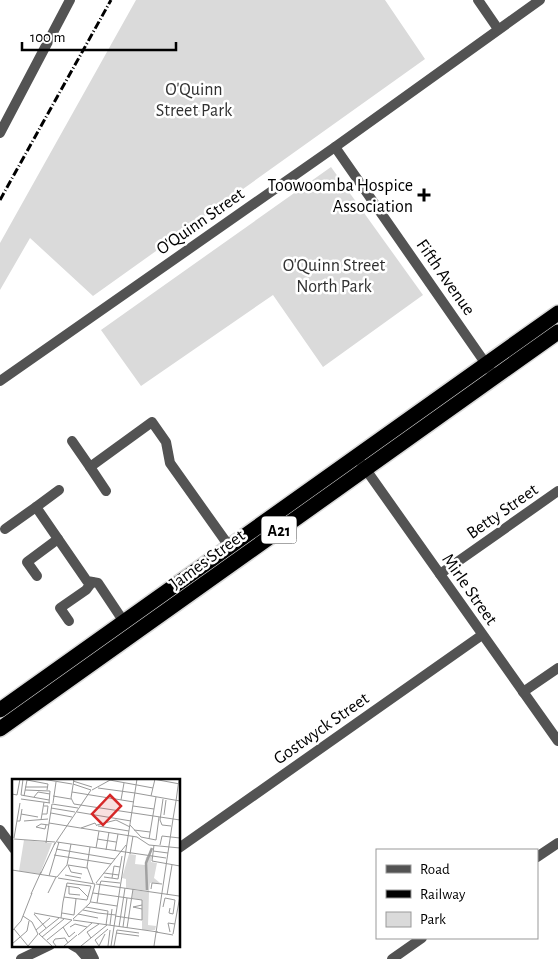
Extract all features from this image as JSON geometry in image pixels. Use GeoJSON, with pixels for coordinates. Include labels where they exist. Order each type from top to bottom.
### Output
{"type":"FeatureCollection","features":[{"type":"Feature","properties":{"kind":"highway","name":"James Street"},"geometry":{"type":"LineString","coordinates":[[0,710],[552,317]]}},
{"type":"Feature","properties":{"kind":"highway","name":"James Street"},"geometry":{"type":"LineString","coordinates":[[0,729],[495,376],[557,334]]}},
{"type":"Feature","properties":{"kind":"street"},"geometry":{"type":"LineString","coordinates":[[0,133],[70,0]]}},
{"type":"Feature","properties":{"kind":"street"},"geometry":{"type":"LineString","coordinates":[[478,0],[498,29]]}},
{"type":"Feature","properties":{"kind":"street","name":"O'Quinn Street"},"geometry":{"type":"LineString","coordinates":[[0,381],[336,146],[540,0]]}},
{"type":"Feature","properties":{"kind":"street","name":"Fifth Avenue"},"geometry":{"type":"LineString","coordinates":[[336,146],[495,376]]}},
{"type":"Feature","properties":{"kind":"street"},"geometry":{"type":"LineString","coordinates":[[552,317],[557,334]]}},
{"type":"Feature","properties":{"kind":"street"},"geometry":{"type":"LineString","coordinates":[[90,466],[152,422],[166,442],[170,463],[229,546]]}},
{"type":"Feature","properties":{"kind":"street"},"geometry":{"type":"LineString","coordinates":[[72,441],[106,490]]}},
{"type":"Feature","properties":{"kind":"street","name":"Mirle Street"},"geometry":{"type":"LineString","coordinates":[[357,456],[558,741]]}},
{"type":"Feature","properties":{"kind":"street"},"geometry":{"type":"LineString","coordinates":[[5,529],[59,490]]}},
{"type":"Feature","properties":{"kind":"street","name":"Betty Street"},"geometry":{"type":"LineString","coordinates":[[440,574],[558,491]]}},
{"type":"Feature","properties":{"kind":"street"},"geometry":{"type":"LineString","coordinates":[[36,507],[87,581],[98,584],[124,622]]}},
{"type":"Feature","properties":{"kind":"street"},"geometry":{"type":"LineString","coordinates":[[37,576],[27,562],[58,539]]}},
{"type":"Feature","properties":{"kind":"street"},"geometry":{"type":"LineString","coordinates":[[70,621],[60,608],[86,590],[92,582]]}},
{"type":"Feature","properties":{"kind":"street","name":"Gostwyck Street"},"geometry":{"type":"LineString","coordinates":[[180,847],[482,635]]}},
{"type":"Feature","properties":{"kind":"street"},"geometry":{"type":"LineString","coordinates":[[523,692],[558,668]]}},
{"type":"Feature","properties":{"kind":"street"},"geometry":{"type":"LineString","coordinates":[[0,830],[12,847]]}},
{"type":"Feature","properties":{"kind":"street"},"geometry":{"type":"LineString","coordinates":[[538,856],[558,842]]}},
{"type":"Feature","properties":{"kind":"street"},"geometry":{"type":"LineString","coordinates":[[392,959],[421,939]]}},
{"type":"Feature","properties":{"kind":"street"},"geometry":{"type":"LineString","coordinates":[[21,959],[33,946]]}},
{"type":"Feature","properties":{"kind":"street"},"geometry":{"type":"LineString","coordinates":[[21,959],[48,946]]}},
{"type":"Feature","properties":{"kind":"street"},"geometry":{"type":"LineString","coordinates":[[74,946],[88,959]]}},
{"type":"Feature","properties":{"kind":"street"},"geometry":{"type":"LineString","coordinates":[[88,946],[94,959]]}},
{"type":"Feature","properties":{"kind":"green space","name":"O'Quinn Street Park"},"geometry":{"type":"Polygon","coordinates":[[[136,0],[385,0],[425,59],[93,296],[30,238],[0,290],[0,243],[136,0]]]}},
{"type":"Feature","properties":{"kind":"green space","name":"O'Quinn Street North Park"},"geometry":{"type":"Polygon","coordinates":[[[331,167],[423,295],[323,367],[273,295],[141,386],[101,330],[331,167]]]}},
{"type":"Feature","properties":{"kind":"railway"},"geometry":{"type":"LineString","coordinates":[[0,200],[111,0]]}},
{"type":"Feature","properties":{"kind":"place","name":"Toowoomba Hospice Association"},"geometry":{"type":"Point","coordinates":[424,195]}}]}
